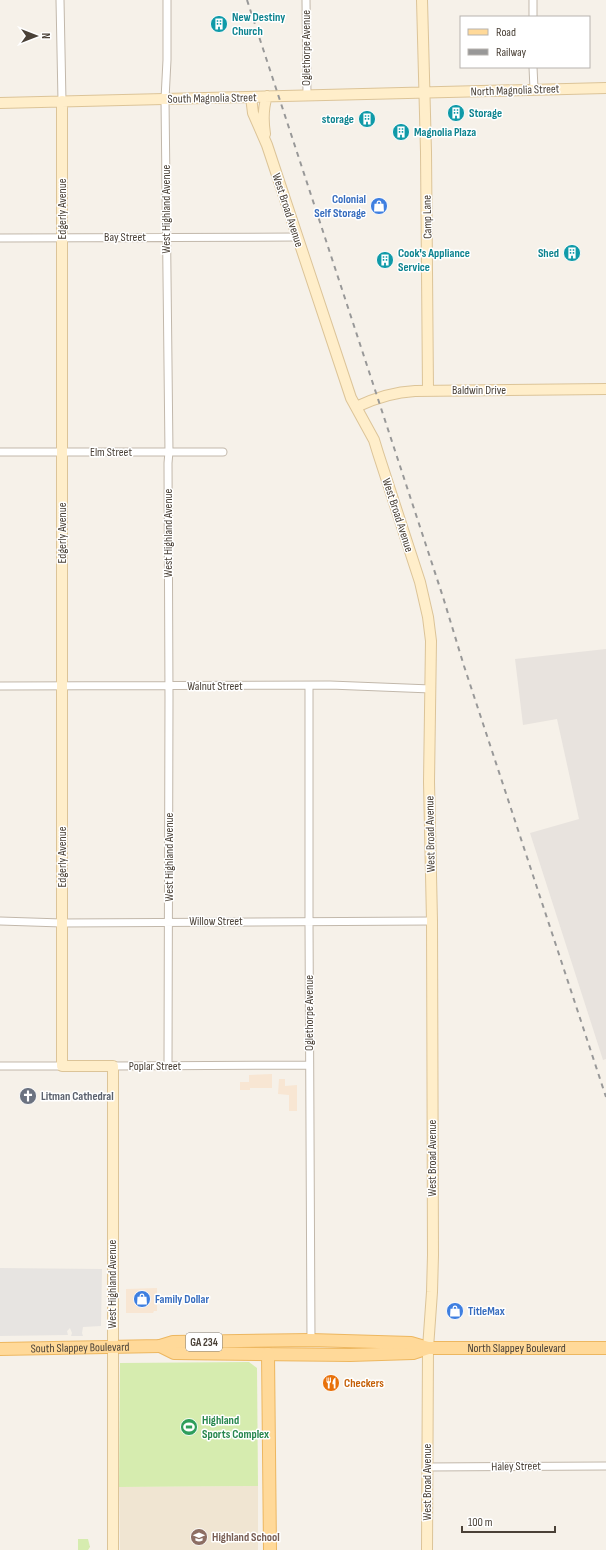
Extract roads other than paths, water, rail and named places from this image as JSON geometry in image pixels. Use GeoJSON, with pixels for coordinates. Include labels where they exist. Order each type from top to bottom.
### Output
{"type":"FeatureCollection","features":[{"type":"Feature","properties":{"kind":"main road","name":"North Slappey Boulevard"},"geometry":{"type":"LineString","coordinates":[[288,1340],[411,1343],[428,1348],[606,1348]]}},
{"type":"Feature","properties":{"kind":"main road","name":"South Slappey Boulevard"},"geometry":{"type":"LineString","coordinates":[[0,1349],[160,1346],[173,1342],[288,1340]]}},
{"type":"Feature","properties":{"kind":"main road"},"geometry":{"type":"LineString","coordinates":[[268,1354],[288,1340]]}},
{"type":"Feature","properties":{"kind":"main road"},"geometry":{"type":"LineString","coordinates":[[248,1341],[268,1354],[270,1550]]}},
{"type":"Feature","properties":{"kind":"main road","name":"South Slappey Boulevard"},"geometry":{"type":"LineString","coordinates":[[160,1346],[174,1353],[268,1354]]}},
{"type":"Feature","properties":{"kind":"main road","name":"North Slappey Boulevard"},"geometry":{"type":"LineString","coordinates":[[268,1354],[405,1354],[428,1348]]}},
{"type":"Feature","properties":{"kind":"street","name":"Edgerly Avenue"},"geometry":{"type":"LineString","coordinates":[[60,0],[62,101],[62,1066]]}},
{"type":"Feature","properties":{"kind":"street","name":"West Highland Avenue"},"geometry":{"type":"LineString","coordinates":[[167,0],[167,60],[164,99],[169,452],[168,1066]]}},
{"type":"Feature","properties":{"kind":"street","name":"Oglethorpe Avenue"},"geometry":{"type":"LineString","coordinates":[[306,0],[307,95]]}},
{"type":"Feature","properties":{"kind":"street"},"geometry":{"type":"LineString","coordinates":[[422,0],[425,92]]}},
{"type":"Feature","properties":{"kind":"street"},"geometry":{"type":"LineString","coordinates":[[533,0],[533,16]]}},
{"type":"Feature","properties":{"kind":"street"},"geometry":{"type":"LineString","coordinates":[[533,68],[534,89]]}},
{"type":"Feature","properties":{"kind":"street","name":"North Magnolia Street"},"geometry":{"type":"LineString","coordinates":[[425,92],[606,88]]}},
{"type":"Feature","properties":{"kind":"street","name":"South Magnolia Street"},"geometry":{"type":"LineString","coordinates":[[0,103],[425,92]]}},
{"type":"Feature","properties":{"kind":"street","name":"Camp Lane"},"geometry":{"type":"LineString","coordinates":[[425,92],[428,390]]}},
{"type":"Feature","properties":{"kind":"street","name":"West Broad Avenue"},"geometry":{"type":"LineString","coordinates":[[267,96],[264,116],[267,145]]}},
{"type":"Feature","properties":{"kind":"street","name":"West Broad Avenue"},"geometry":{"type":"LineString","coordinates":[[250,97],[253,113],[267,145],[349,391],[374,440],[420,582],[428,617],[431,641],[429,782],[432,921],[433,1255],[428,1348],[427,1550]]}},
{"type":"Feature","properties":{"kind":"street","name":"Bay Street"},"geometry":{"type":"LineString","coordinates":[[0,238],[297,237]]}},
{"type":"Feature","properties":{"kind":"street","name":"Baldwin Drive"},"geometry":{"type":"LineString","coordinates":[[356,407],[391,394],[428,390],[606,389]]}},
{"type":"Feature","properties":{"kind":"street","name":"Elm Street"},"geometry":{"type":"LineString","coordinates":[[0,452],[223,452]]}},
{"type":"Feature","properties":{"kind":"street","name":"Walnut Street"},"geometry":{"type":"LineString","coordinates":[[0,686],[309,686],[431,689]]}},
{"type":"Feature","properties":{"kind":"street","name":"Oglethorpe Avenue"},"geometry":{"type":"LineString","coordinates":[[309,686],[311,1340]]}},
{"type":"Feature","properties":{"kind":"street","name":"Willow Street"},"geometry":{"type":"LineString","coordinates":[[0,921],[432,921]]}},
{"type":"Feature","properties":{"kind":"street","name":"Poplar Street"},"geometry":{"type":"LineString","coordinates":[[0,1066],[309,1065]]}},
{"type":"Feature","properties":{"kind":"street","name":"West Highland Avenue"},"geometry":{"type":"LineString","coordinates":[[113,1066],[113,1550]]}},
{"type":"Feature","properties":{"kind":"street","name":"Haley Street"},"geometry":{"type":"LineString","coordinates":[[427,1467],[606,1466]]}},
{"type":"Feature","properties":{"kind":"railway"},"geometry":{"type":"LineString","coordinates":[[247,0],[606,1097]]}},
{"type":"Feature","properties":{"kind":"place","name":"New Destiny Church"},"geometry":{"type":"Point","coordinates":[219,24]}},
{"type":"Feature","properties":{"kind":"place","name":"Storage"},"geometry":{"type":"Point","coordinates":[456,113]}},
{"type":"Feature","properties":{"kind":"place","name":"storage"},"geometry":{"type":"Point","coordinates":[367,119]}},
{"type":"Feature","properties":{"kind":"place","name":"Magnolia Plaza"},"geometry":{"type":"Point","coordinates":[401,132]}},
{"type":"Feature","properties":{"kind":"place","name":"Colonial Self Storage"},"geometry":{"type":"Point","coordinates":[379,206]}},
{"type":"Feature","properties":{"kind":"place","name":"Shed"},"geometry":{"type":"Point","coordinates":[572,253]}},
{"type":"Feature","properties":{"kind":"place","name":"Cook's Appliance Service"},"geometry":{"type":"Point","coordinates":[385,260]}},
{"type":"Feature","properties":{"kind":"place","name":"Litman Cathedral"},"geometry":{"type":"Point","coordinates":[28,1096]}},
{"type":"Feature","properties":{"kind":"place","name":"Family Dollar"},"geometry":{"type":"Point","coordinates":[142,1299]}},
{"type":"Feature","properties":{"kind":"place","name":"TitleMax"},"geometry":{"type":"Point","coordinates":[455,1311]}},
{"type":"Feature","properties":{"kind":"place","name":"Checkers"},"geometry":{"type":"Point","coordinates":[331,1383]}},
{"type":"Feature","properties":{"kind":"place","name":"Highland Sports Complex"},"geometry":{"type":"Point","coordinates":[189,1427]}},
{"type":"Feature","properties":{"kind":"place","name":"Highland School"},"geometry":{"type":"Point","coordinates":[199,1537]}}]}
